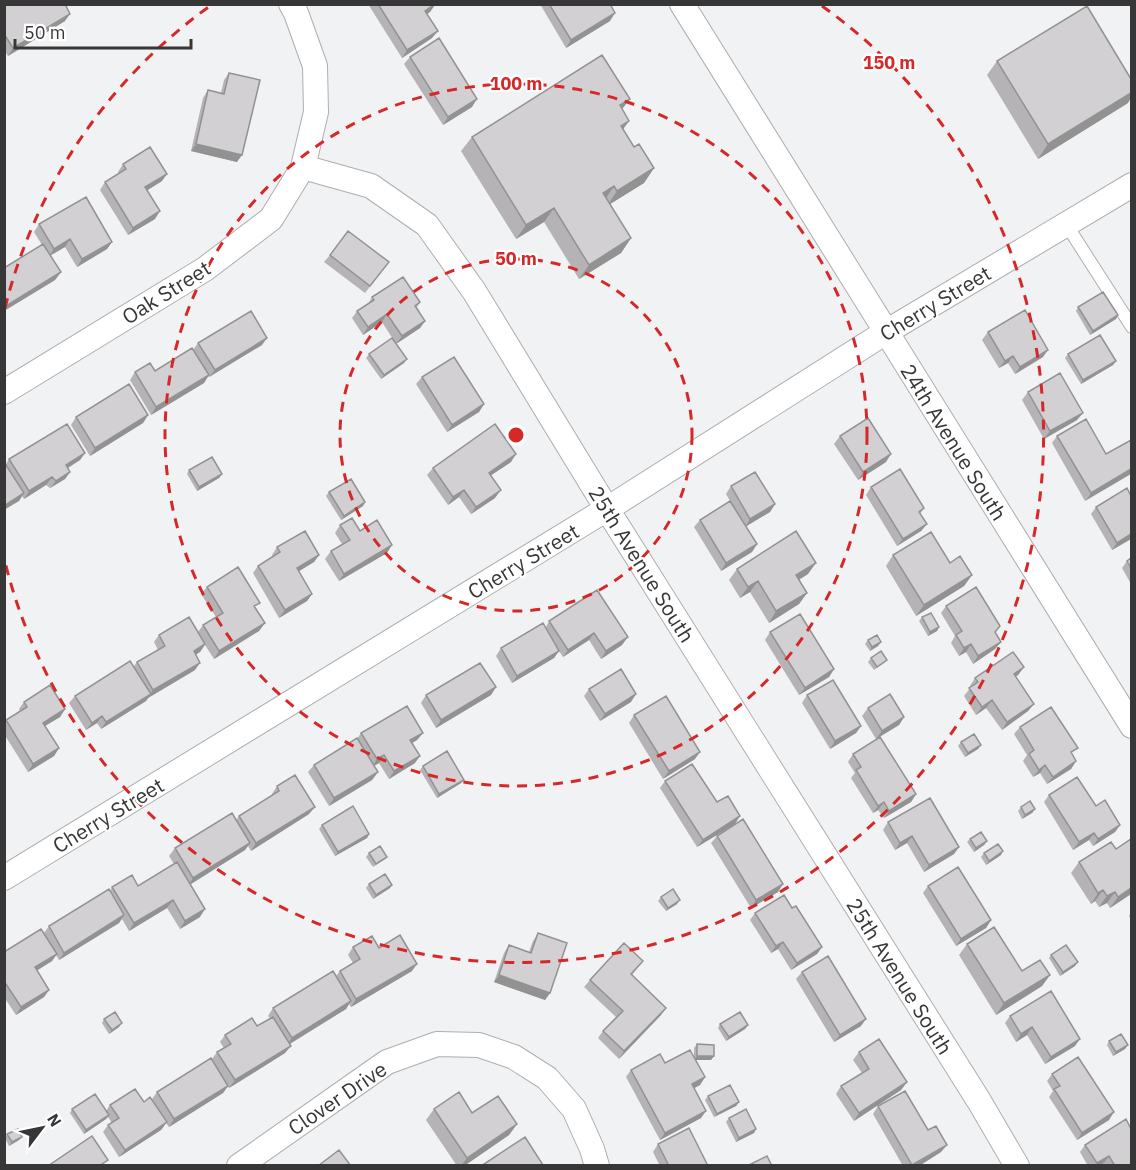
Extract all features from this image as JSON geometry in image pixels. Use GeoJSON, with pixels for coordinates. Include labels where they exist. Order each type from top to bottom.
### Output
{"type":"FeatureCollection","features":[{"type":"Feature","properties":{"kind":"street"},"geometry":{"type":"LineString","coordinates":[[291,4],[315,66],[316,112],[303,167]]}},
{"type":"Feature","properties":{"kind":"street","name":"24th Avenue South"},"geometry":{"type":"LineString","coordinates":[[682,4],[1131,726]]}},
{"type":"Feature","properties":{"kind":"street","name":"Oak Street"},"geometry":{"type":"LineString","coordinates":[[4,392],[205,269],[271,219],[303,167]]}},
{"type":"Feature","properties":{"kind":"street","name":"25th Avenue South"},"geometry":{"type":"LineString","coordinates":[[303,167],[371,186],[427,225],[474,291],[607,509],[979,1101],[1017,1166]]}},
{"type":"Feature","properties":{"kind":"street","name":"Cherry Street"},"geometry":{"type":"LineString","coordinates":[[4,878],[607,509],[886,332],[1131,185]]}},
{"type":"Feature","properties":{"kind":"street","name":"Clover Drive"},"geometry":{"type":"LineString","coordinates":[[239,1166],[387,1062],[437,1044],[479,1045],[514,1057],[547,1078],[574,1109],[597,1166]]}},
{"type":"Feature","properties":{"kind":"lane"},"geometry":{"type":"LineString","coordinates":[[1066,224],[1131,327]]}},
{"type":"Feature","properties":{"kind":"building"},"geometry":{"type":"Polygon","coordinates":[[[4,4],[65,4],[70,14],[13,48],[4,34],[4,4]]]}},
{"type":"Feature","properties":{"kind":"building"},"geometry":{"type":"Polygon","coordinates":[[[378,4],[435,4],[425,11],[438,31],[407,50],[378,4]]]}},
{"type":"Feature","properties":{"kind":"building"},"geometry":{"type":"Polygon","coordinates":[[[549,4],[610,4],[615,13],[571,40],[549,4]]]}},
{"type":"Feature","properties":{"kind":"building"},"geometry":{"type":"Polygon","coordinates":[[[1087,6],[1131,79],[1131,93],[1048,144],[997,61],[1087,6]]]}},
{"type":"Feature","properties":{"kind":"building"},"geometry":{"type":"Polygon","coordinates":[[[439,38],[477,99],[448,117],[410,57],[439,38]]]}},
{"type":"Feature","properties":{"kind":"building"},"geometry":{"type":"Polygon","coordinates":[[[602,55],[630,99],[620,105],[629,121],[621,126],[634,147],[639,144],[654,168],[617,191],[614,186],[603,193],[631,238],[589,265],[554,208],[526,225],[472,137],[602,55]]]}},
{"type":"Feature","properties":{"kind":"building"},"geometry":{"type":"Polygon","coordinates":[[[229,73],[260,80],[242,155],[196,144],[208,90],[224,94],[229,73]]]}},
{"type":"Feature","properties":{"kind":"building"},"geometry":{"type":"Polygon","coordinates":[[[150,147],[167,174],[145,187],[160,211],[133,228],[105,182],[126,169],[123,164],[150,147]]]}},
{"type":"Feature","properties":{"kind":"building"},"geometry":{"type":"Polygon","coordinates":[[[86,197],[112,242],[82,259],[70,239],[54,249],[39,224],[86,197]]]}},
{"type":"Feature","properties":{"kind":"building"},"geometry":{"type":"Polygon","coordinates":[[[348,231],[389,262],[370,286],[330,255],[348,231]]]}},
{"type":"Feature","properties":{"kind":"building"},"geometry":{"type":"Polygon","coordinates":[[[43,244],[61,272],[6,306],[4,304],[4,268],[43,244]]]}},
{"type":"Feature","properties":{"kind":"building"},"geometry":{"type":"Polygon","coordinates":[[[403,277],[420,302],[415,306],[425,321],[402,336],[387,314],[368,327],[357,311],[374,300],[372,297],[403,277]]]}},
{"type":"Feature","properties":{"kind":"building"},"geometry":{"type":"Polygon","coordinates":[[[1103,292],[1118,315],[1093,331],[1078,307],[1103,292]]]}},
{"type":"Feature","properties":{"kind":"building"},"geometry":{"type":"Polygon","coordinates":[[[1025,310],[1048,350],[1020,367],[1013,356],[1005,361],[988,332],[1025,310]]]}},
{"type":"Feature","properties":{"kind":"building"},"geometry":{"type":"Polygon","coordinates":[[[251,311],[267,338],[215,370],[198,343],[251,311]]]}},
{"type":"Feature","properties":{"kind":"building"},"geometry":{"type":"Polygon","coordinates":[[[1100,335],[1116,361],[1083,380],[1068,354],[1100,335]]]}},
{"type":"Feature","properties":{"kind":"building"},"geometry":{"type":"Polygon","coordinates":[[[392,338],[407,359],[384,375],[369,354],[392,338]]]}},
{"type":"Feature","properties":{"kind":"building"},"geometry":{"type":"Polygon","coordinates":[[[192,348],[209,375],[156,407],[135,372],[150,363],[155,371],[192,348]]]}},
{"type":"Feature","properties":{"kind":"building"},"geometry":{"type":"Polygon","coordinates":[[[454,357],[484,404],[452,425],[422,377],[454,357]]]}},
{"type":"Feature","properties":{"kind":"building"},"geometry":{"type":"Polygon","coordinates":[[[1060,373],[1083,413],[1050,431],[1028,392],[1060,373]]]}},
{"type":"Feature","properties":{"kind":"building"},"geometry":{"type":"Polygon","coordinates":[[[129,384],[148,415],[95,448],[76,417],[129,384]]]}},
{"type":"Feature","properties":{"kind":"building"},"geometry":{"type":"Polygon","coordinates":[[[868,418],[891,454],[863,472],[840,436],[868,418]]]}},
{"type":"Feature","properties":{"kind":"building"},"geometry":{"type":"Polygon","coordinates":[[[1086,419],[1106,454],[1131,440],[1131,469],[1091,493],[1057,436],[1086,419]]]}},
{"type":"Feature","properties":{"kind":"building"},"geometry":{"type":"Polygon","coordinates":[[[67,424],[85,453],[66,465],[70,472],[56,481],[52,477],[29,491],[9,459],[67,424]]]}},
{"type":"Feature","properties":{"kind":"building"},"geometry":{"type":"Polygon","coordinates":[[[495,424],[516,454],[489,473],[501,490],[476,507],[464,490],[453,497],[433,468],[495,424]]]}},
{"type":"Feature","properties":{"kind":"building"},"geometry":{"type":"Polygon","coordinates":[[[212,457],[222,474],[199,487],[189,470],[212,457]]]}},
{"type":"Feature","properties":{"kind":"building"},"geometry":{"type":"Polygon","coordinates":[[[4,462],[24,493],[4,506],[4,462]]]}},
{"type":"Feature","properties":{"kind":"building"},"geometry":{"type":"Polygon","coordinates":[[[900,469],[924,508],[919,512],[927,524],[903,539],[871,487],[900,469]]]}},
{"type":"Feature","properties":{"kind":"building"},"geometry":{"type":"Polygon","coordinates":[[[755,472],[775,504],[750,519],[731,486],[755,472]]]}},
{"type":"Feature","properties":{"kind":"building"},"geometry":{"type":"Polygon","coordinates":[[[351,479],[365,502],[344,516],[329,492],[351,479]]]}},
{"type":"Feature","properties":{"kind":"building"},"geometry":{"type":"Polygon","coordinates":[[[1127,488],[1131,496],[1131,534],[1117,543],[1096,507],[1127,488]]]}},
{"type":"Feature","properties":{"kind":"building"},"geometry":{"type":"Polygon","coordinates":[[[730,501],[757,544],[726,563],[700,520],[730,501]]]}},
{"type":"Feature","properties":{"kind":"building"},"geometry":{"type":"Polygon","coordinates":[[[352,518],[360,531],[377,520],[392,545],[344,574],[331,551],[350,540],[340,525],[352,518]]]}},
{"type":"Feature","properties":{"kind":"building"},"geometry":{"type":"Polygon","coordinates":[[[305,531],[319,555],[297,568],[312,594],[285,610],[258,566],[280,552],[277,547],[305,531]]]}},
{"type":"Feature","properties":{"kind":"building"},"geometry":{"type":"Polygon","coordinates":[[[796,531],[816,563],[796,575],[807,593],[776,611],[758,581],[748,587],[737,569],[796,531]]]}},
{"type":"Feature","properties":{"kind":"building"},"geometry":{"type":"Polygon","coordinates":[[[931,532],[950,563],[960,556],[972,575],[924,605],[893,555],[931,532]]]}},
{"type":"Feature","properties":{"kind":"building"},"geometry":{"type":"Polygon","coordinates":[[[238,567],[260,603],[254,606],[265,623],[219,651],[203,625],[223,613],[207,587],[238,567]]]}},
{"type":"Feature","properties":{"kind":"building"},"geometry":{"type":"Polygon","coordinates":[[[976,587],[1000,626],[995,632],[1001,642],[978,656],[971,644],[964,648],[956,635],[962,631],[946,606],[976,587]]]}},
{"type":"Feature","properties":{"kind":"building"},"geometry":{"type":"Polygon","coordinates":[[[597,590],[628,637],[606,651],[594,633],[568,650],[549,621],[597,590]]]}},
{"type":"Feature","properties":{"kind":"building"},"geometry":{"type":"Polygon","coordinates":[[[931,613],[939,627],[930,632],[922,617],[931,613]]]}},
{"type":"Feature","properties":{"kind":"building"},"geometry":{"type":"Polygon","coordinates":[[[800,614],[834,669],[805,688],[770,632],[800,614]]]}},
{"type":"Feature","properties":{"kind":"building"},"geometry":{"type":"Polygon","coordinates":[[[189,617],[205,644],[194,651],[200,663],[153,690],[137,662],[165,646],[159,635],[189,617]]]}},
{"type":"Feature","properties":{"kind":"building"},"geometry":{"type":"Polygon","coordinates":[[[543,623],[559,651],[517,676],[501,648],[543,623]]]}},
{"type":"Feature","properties":{"kind":"building"},"geometry":{"type":"Polygon","coordinates":[[[877,635],[881,642],[872,647],[868,640],[877,635]]]}},
{"type":"Feature","properties":{"kind":"building"},"geometry":{"type":"Polygon","coordinates":[[[881,651],[887,660],[877,667],[871,658],[881,651]]]}},
{"type":"Feature","properties":{"kind":"building"},"geometry":{"type":"Polygon","coordinates":[[[1013,652],[1024,667],[1014,674],[1034,704],[1007,722],[992,700],[982,707],[969,688],[978,682],[975,678],[1013,652]]]}},
{"type":"Feature","properties":{"kind":"building"},"geometry":{"type":"Polygon","coordinates":[[[130,661],[151,694],[106,722],[102,716],[92,723],[75,696],[130,661]]]}},
{"type":"Feature","properties":{"kind":"building"},"geometry":{"type":"Polygon","coordinates":[[[480,663],[496,687],[441,720],[426,695],[480,663]]]}},
{"type":"Feature","properties":{"kind":"building"},"geometry":{"type":"Polygon","coordinates":[[[621,669],[636,694],[605,714],[589,689],[621,669]]]}},
{"type":"Feature","properties":{"kind":"building"},"geometry":{"type":"Polygon","coordinates":[[[833,680],[861,726],[835,741],[807,695],[833,680]]]}},
{"type":"Feature","properties":{"kind":"building"},"geometry":{"type":"Polygon","coordinates":[[[50,685],[65,709],[43,723],[59,748],[33,764],[6,720],[27,707],[24,702],[50,685]]]}},
{"type":"Feature","properties":{"kind":"building"},"geometry":{"type":"Polygon","coordinates":[[[890,694],[904,717],[882,731],[868,708],[890,694]]]}},
{"type":"Feature","properties":{"kind":"building"},"geometry":{"type":"Polygon","coordinates":[[[666,696],[700,752],[669,771],[634,715],[666,696]]]}},
{"type":"Feature","properties":{"kind":"building"},"geometry":{"type":"Polygon","coordinates":[[[407,706],[423,733],[410,740],[420,756],[394,771],[384,755],[377,759],[361,733],[407,706]]]}},
{"type":"Feature","properties":{"kind":"building"},"geometry":{"type":"Polygon","coordinates":[[[1051,707],[1078,748],[1071,752],[1076,761],[1053,777],[1045,765],[1039,770],[1029,754],[1034,750],[1020,727],[1051,707]]]}},
{"type":"Feature","properties":{"kind":"building"},"geometry":{"type":"Polygon","coordinates":[[[974,734],[981,745],[968,753],[961,742],[974,734]]]}},
{"type":"Feature","properties":{"kind":"building"},"geometry":{"type":"Polygon","coordinates":[[[880,737],[916,794],[889,811],[884,802],[878,806],[856,770],[861,767],[853,754],[880,737]]]}},
{"type":"Feature","properties":{"kind":"building"},"geometry":{"type":"Polygon","coordinates":[[[357,738],[378,772],[334,798],[314,765],[357,738]]]}},
{"type":"Feature","properties":{"kind":"building"},"geometry":{"type":"Polygon","coordinates":[[[447,751],[464,780],[439,794],[423,766],[447,751]]]}},
{"type":"Feature","properties":{"kind":"building"},"geometry":{"type":"Polygon","coordinates":[[[692,764],[717,802],[728,796],[740,816],[703,840],[665,781],[692,764]]]}},
{"type":"Feature","properties":{"kind":"building"},"geometry":{"type":"Polygon","coordinates":[[[295,775],[315,807],[256,843],[239,816],[279,791],[277,786],[295,775]]]}},
{"type":"Feature","properties":{"kind":"building"},"geometry":{"type":"Polygon","coordinates":[[[1077,777],[1096,806],[1105,800],[1120,825],[1098,839],[1094,833],[1079,842],[1049,795],[1077,777]]]}},
{"type":"Feature","properties":{"kind":"building"},"geometry":{"type":"Polygon","coordinates":[[[930,798],[959,847],[929,865],[912,836],[900,843],[888,822],[930,798]]]}},
{"type":"Feature","properties":{"kind":"building"},"geometry":{"type":"Polygon","coordinates":[[[1030,801],[1035,809],[1025,815],[1021,807],[1030,801]]]}},
{"type":"Feature","properties":{"kind":"building"},"geometry":{"type":"Polygon","coordinates":[[[353,806],[369,834],[338,852],[322,825],[353,806]]]}},
{"type":"Feature","properties":{"kind":"building"},"geometry":{"type":"Polygon","coordinates":[[[232,813],[250,843],[193,878],[175,848],[232,813]]]}},
{"type":"Feature","properties":{"kind":"building"},"geometry":{"type":"Polygon","coordinates":[[[743,819],[783,884],[756,900],[717,836],[743,819]]]}},
{"type":"Feature","properties":{"kind":"building"},"geometry":{"type":"Polygon","coordinates":[[[981,832],[987,841],[976,848],[970,839],[981,832]]]}},
{"type":"Feature","properties":{"kind":"building"},"geometry":{"type":"Polygon","coordinates":[[[1131,839],[1131,888],[1118,897],[1115,892],[1107,896],[1103,890],[1098,893],[1079,862],[1111,842],[1116,849],[1131,839]]]}},
{"type":"Feature","properties":{"kind":"building"},"geometry":{"type":"Polygon","coordinates":[[[998,844],[1003,851],[989,861],[984,853],[998,844]]]}},
{"type":"Feature","properties":{"kind":"building"},"geometry":{"type":"Polygon","coordinates":[[[380,846],[387,857],[376,864],[369,853],[380,846]]]}},
{"type":"Feature","properties":{"kind":"building"},"geometry":{"type":"Polygon","coordinates":[[[177,862],[205,909],[185,921],[173,900],[134,923],[112,887],[132,875],[138,886],[177,862]]]}},
{"type":"Feature","properties":{"kind":"building"},"geometry":{"type":"Polygon","coordinates":[[[958,867],[991,920],[961,939],[928,886],[958,867]]]}},
{"type":"Feature","properties":{"kind":"building"},"geometry":{"type":"Polygon","coordinates":[[[385,874],[392,885],[376,895],[369,884],[385,874]]]}},
{"type":"Feature","properties":{"kind":"building"},"geometry":{"type":"Polygon","coordinates":[[[109,889],[124,915],[64,953],[49,926],[109,889]]]}},
{"type":"Feature","properties":{"kind":"building"},"geometry":{"type":"Polygon","coordinates":[[[673,889],[680,900],[668,908],[661,897],[673,889]]]}},
{"type":"Feature","properties":{"kind":"building"},"geometry":{"type":"Polygon","coordinates":[[[784,895],[792,908],[796,906],[822,947],[797,963],[783,942],[776,946],[755,913],[784,895]]]}},
{"type":"Feature","properties":{"kind":"building"},"geometry":{"type":"Polygon","coordinates":[[[994,927],[1022,971],[1040,960],[1050,975],[1004,1003],[967,944],[994,927]]]}},
{"type":"Feature","properties":{"kind":"building"},"geometry":{"type":"Polygon","coordinates":[[[41,929],[57,954],[35,967],[49,990],[21,1007],[4,981],[4,952],[41,929]]]}},
{"type":"Feature","properties":{"kind":"building"},"geometry":{"type":"Polygon","coordinates":[[[538,933],[567,943],[550,993],[499,975],[509,945],[531,953],[538,933]]]}},
{"type":"Feature","properties":{"kind":"building"},"geometry":{"type":"Polygon","coordinates":[[[400,935],[417,964],[356,999],[340,971],[360,959],[353,947],[372,936],[379,948],[400,935]]]}},
{"type":"Feature","properties":{"kind":"building"},"geometry":{"type":"Polygon","coordinates":[[[624,943],[643,961],[631,974],[666,1008],[624,1051],[603,1031],[623,1011],[590,980],[624,943]]]}},
{"type":"Feature","properties":{"kind":"building"},"geometry":{"type":"Polygon","coordinates":[[[1066,945],[1078,962],[1063,972],[1051,955],[1066,945]]]}},
{"type":"Feature","properties":{"kind":"building"},"geometry":{"type":"Polygon","coordinates":[[[828,956],[866,1019],[840,1035],[802,972],[828,956]]]}},
{"type":"Feature","properties":{"kind":"building"},"geometry":{"type":"Polygon","coordinates":[[[333,971],[351,1001],[292,1038],[273,1008],[333,971]]]}},
{"type":"Feature","properties":{"kind":"building"},"geometry":{"type":"Polygon","coordinates":[[[1051,991],[1080,1039],[1051,1057],[1032,1027],[1021,1034],[1010,1016],[1051,991]]]}},
{"type":"Feature","properties":{"kind":"building"},"geometry":{"type":"Polygon","coordinates":[[[115,1012],[122,1023],[112,1030],[104,1019],[115,1012]]]}},
{"type":"Feature","properties":{"kind":"building"},"geometry":{"type":"Polygon","coordinates":[[[740,1012],[748,1025],[729,1037],[720,1024],[740,1012]]]}},
{"type":"Feature","properties":{"kind":"building"},"geometry":{"type":"Polygon","coordinates":[[[273,1017],[291,1046],[235,1080],[217,1052],[231,1044],[225,1035],[252,1018],[257,1026],[273,1017]]]}},
{"type":"Feature","properties":{"kind":"building"},"geometry":{"type":"Polygon","coordinates":[[[1121,1034],[1128,1045],[1116,1052],[1109,1041],[1121,1034]]]}},
{"type":"Feature","properties":{"kind":"building"},"geometry":{"type":"Polygon","coordinates":[[[879,1039],[907,1082],[859,1113],[841,1086],[869,1069],[859,1052],[879,1039]]]}},
{"type":"Feature","properties":{"kind":"building"},"geometry":{"type":"Polygon","coordinates":[[[697,1044],[714,1045],[714,1056],[697,1056],[697,1044]]]}},
{"type":"Feature","properties":{"kind":"building"},"geometry":{"type":"Polygon","coordinates":[[[690,1050],[705,1077],[692,1084],[706,1111],[665,1133],[631,1070],[660,1054],[665,1063],[690,1050]]]}},
{"type":"Feature","properties":{"kind":"building"},"geometry":{"type":"Polygon","coordinates":[[[1078,1057],[1114,1112],[1082,1133],[1054,1089],[1060,1086],[1052,1074],[1078,1057]]]}},
{"type":"Feature","properties":{"kind":"building"},"geometry":{"type":"Polygon","coordinates":[[[211,1058],[228,1086],[174,1119],[157,1092],[211,1058]]]}},
{"type":"Feature","properties":{"kind":"building"},"geometry":{"type":"Polygon","coordinates":[[[730,1085],[739,1102],[717,1114],[708,1096],[730,1085]]]}},
{"type":"Feature","properties":{"kind":"building"},"geometry":{"type":"Polygon","coordinates":[[[135,1089],[144,1102],[150,1097],[167,1122],[125,1150],[108,1125],[119,1118],[110,1105],[135,1089]]]}},
{"type":"Feature","properties":{"kind":"building"},"geometry":{"type":"Polygon","coordinates":[[[905,1091],[928,1130],[936,1126],[947,1145],[912,1165],[878,1106],[905,1091]]]}},
{"type":"Feature","properties":{"kind":"building"},"geometry":{"type":"Polygon","coordinates":[[[459,1092],[472,1113],[498,1096],[517,1124],[467,1158],[434,1109],[459,1092]]]}},
{"type":"Feature","properties":{"kind":"building"},"geometry":{"type":"Polygon","coordinates":[[[95,1094],[109,1115],[86,1130],[72,1109],[95,1094]]]}},
{"type":"Feature","properties":{"kind":"building"},"geometry":{"type":"Polygon","coordinates":[[[746,1109],[756,1129],[739,1138],[729,1118],[746,1109]]]}},
{"type":"Feature","properties":{"kind":"building"},"geometry":{"type":"Polygon","coordinates":[[[1126,1119],[1131,1129],[1131,1166],[1115,1166],[1109,1156],[1097,1163],[1085,1145],[1126,1119]]]}},
{"type":"Feature","properties":{"kind":"building"},"geometry":{"type":"Polygon","coordinates":[[[689,1128],[708,1166],[669,1166],[658,1144],[689,1128]]]}},
{"type":"Feature","properties":{"kind":"building"},"geometry":{"type":"Polygon","coordinates":[[[18,1129],[22,1137],[12,1142],[7,1134],[18,1129]]]}},
{"type":"Feature","properties":{"kind":"building"},"geometry":{"type":"Polygon","coordinates":[[[92,1136],[108,1160],[99,1166],[48,1166],[92,1136]]]}},
{"type":"Feature","properties":{"kind":"building"},"geometry":{"type":"Polygon","coordinates":[[[525,1137],[543,1165],[485,1166],[484,1164],[525,1137]]]}},
{"type":"Feature","properties":{"kind":"building"},"geometry":{"type":"Polygon","coordinates":[[[339,1150],[351,1166],[318,1166],[339,1150]]]}},
{"type":"Feature","properties":{"kind":"building"},"geometry":{"type":"Polygon","coordinates":[[[767,1156],[772,1166],[749,1165],[767,1156]]]}}]}
